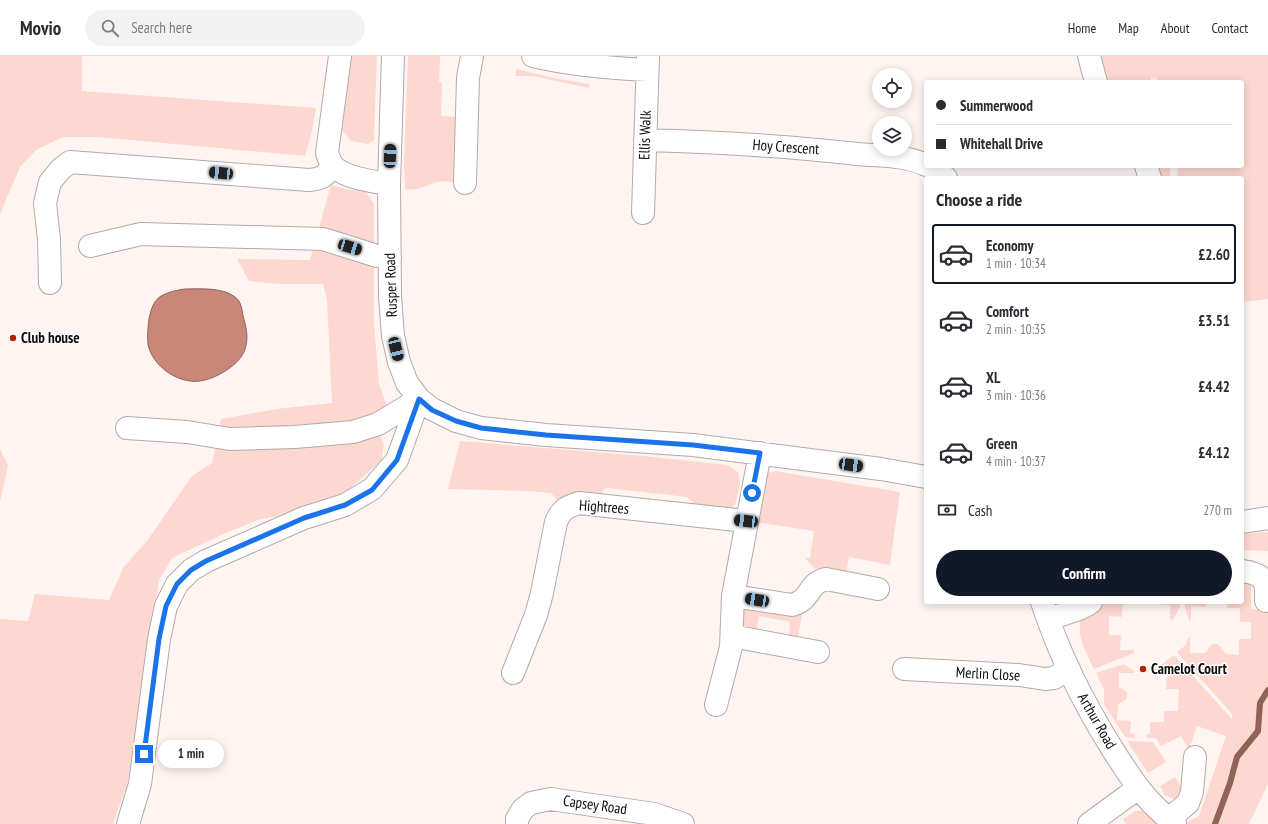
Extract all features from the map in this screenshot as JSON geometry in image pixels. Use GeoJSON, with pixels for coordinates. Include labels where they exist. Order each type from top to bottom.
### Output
{"type":"FeatureCollection","features":[{"type":"Feature","properties":{"kind":"street"},"geometry":{"type":"LineString","coordinates":[[340,56],[327,153],[329,160],[333,166],[352,176],[389,184]]}},
{"type":"Feature","properties":{"kind":"street","name":"Rusper Road"},"geometry":{"type":"LineString","coordinates":[[393,56],[389,184],[390,296],[393,336],[399,362],[407,383],[419,399],[432,410],[456,421],[481,428],[546,435],[693,445],[881,469],[924,477]]}},
{"type":"Feature","properties":{"kind":"street"},"geometry":{"type":"LineString","coordinates":[[465,183],[468,78],[472,56]]}},
{"type":"Feature","properties":{"kind":"street"},"geometry":{"type":"LineString","coordinates":[[533,56],[585,66],[647,63]]}},
{"type":"Feature","properties":{"kind":"street"},"geometry":{"type":"LineString","coordinates":[[1090,56],[1096,80]]}},
{"type":"Feature","properties":{"kind":"street","name":"Ellis Walk"},"geometry":{"type":"LineString","coordinates":[[644,213],[647,63]]}},
{"type":"Feature","properties":{"kind":"street","name":"Hoy Crescent"},"geometry":{"type":"LineString","coordinates":[[645,140],[794,147],[896,158],[918,161],[924,164]]}},
{"type":"Feature","properties":{"kind":"street"},"geometry":{"type":"LineString","coordinates":[[50,283],[46,203],[50,182],[61,169],[70,162],[309,180],[324,177],[333,166]]}},
{"type":"Feature","properties":{"kind":"street","name":"Hoy Crescent"},"geometry":{"type":"LineString","coordinates":[[931,168],[943,176]]}},
{"type":"Feature","properties":{"kind":"street"},"geometry":{"type":"LineString","coordinates":[[90,246],[141,234],[322,239],[377,256],[390,257]]}},
{"type":"Feature","properties":{"kind":"street"},"geometry":{"type":"LineString","coordinates":[[127,428],[187,432],[230,438],[295,437],[353,432],[378,424],[419,399]]}},
{"type":"Feature","properties":{"kind":"street"},"geometry":{"type":"LineString","coordinates":[[128,824],[140,784],[158,646],[166,606],[177,584],[191,570],[206,561],[304,518],[345,505],[372,490],[397,460],[419,399]]}},
{"type":"Feature","properties":{"kind":"street"},"geometry":{"type":"LineString","coordinates":[[716,705],[731,647],[731,612],[733,596],[760,453]]}},
{"type":"Feature","properties":{"kind":"street","name":"Hightrees"},"geometry":{"type":"LineString","coordinates":[[513,673],[536,615],[542,593],[556,522],[560,513],[569,506],[579,503],[746,521]]}},
{"type":"Feature","properties":{"kind":"street"},"geometry":{"type":"LineString","coordinates":[[1244,522],[1268,518]]}},
{"type":"Feature","properties":{"kind":"street"},"geometry":{"type":"LineString","coordinates":[[1244,571],[1260,576],[1265,582],[1267,588],[1266,601]]}},
{"type":"Feature","properties":{"kind":"street"},"geometry":{"type":"LineString","coordinates":[[733,596],[792,605],[805,599],[813,585],[826,579],[878,589]]}},
{"type":"Feature","properties":{"kind":"street"},"geometry":{"type":"LineString","coordinates":[[1045,611],[1077,609],[1088,604]]}},
{"type":"Feature","properties":{"kind":"street","name":"Arthur Road"},"geometry":{"type":"LineString","coordinates":[[1045,611],[1069,668],[1093,718],[1138,788],[1150,803],[1172,822]]}},
{"type":"Feature","properties":{"kind":"street"},"geometry":{"type":"LineString","coordinates":[[732,636],[818,652]]}},
{"type":"Feature","properties":{"kind":"street","name":"Merlin Close"},"geometry":{"type":"LineString","coordinates":[[904,669],[1020,674],[1045,680],[1054,678],[1069,668]]}},
{"type":"Feature","properties":{"kind":"street"},"geometry":{"type":"LineString","coordinates":[[1172,822],[1188,803],[1192,792],[1195,757]]}},
{"type":"Feature","properties":{"kind":"street"},"geometry":{"type":"LineString","coordinates":[[1089,824],[1138,788]]}},
{"type":"Feature","properties":{"kind":"street","name":"Capsey Road"},"geometry":{"type":"LineString","coordinates":[[517,824],[517,819],[523,809],[531,803],[551,800],[654,814],[683,824]]}},
{"type":"Feature","properties":{"kind":"shaded area"},"geometry":{"type":"Polygon","coordinates":[[[0,56],[82,56],[82,91],[316,108],[305,156],[98,137],[63,137],[36,150],[20,167],[0,214],[0,56]]]}},
{"type":"Feature","properties":{"kind":"shaded area"},"geometry":{"type":"Polygon","coordinates":[[[348,56],[377,56],[374,140],[368,144],[351,141],[340,128],[348,56]]]}},
{"type":"Feature","properties":{"kind":"shaded area"},"geometry":{"type":"Polygon","coordinates":[[[408,56],[440,56],[439,82],[442,83],[441,116],[456,117],[458,182],[438,182],[417,189],[405,189],[404,165],[408,56]]]}},
{"type":"Feature","properties":{"kind":"shaded area"},"geometry":{"type":"Polygon","coordinates":[[[1098,56],[1268,56],[1268,299],[1244,302],[1244,176],[1177,176],[1178,168],[1244,168],[1244,80],[1157,80],[1157,78],[1151,77],[1151,80],[1104,80],[1098,56]]]}},
{"type":"Feature","properties":{"kind":"shaded area"},"geometry":{"type":"Polygon","coordinates":[[[517,69],[554,78],[589,84],[589,88],[533,76],[515,76],[517,69]]]}},
{"type":"Feature","properties":{"kind":"shaded area"},"geometry":{"type":"Polygon","coordinates":[[[1155,168],[1170,168],[1170,176],[1157,176],[1155,168]]]}},
{"type":"Feature","properties":{"kind":"shaded area"},"geometry":{"type":"Polygon","coordinates":[[[331,185],[366,192],[374,204],[374,324],[379,384],[387,406],[380,435],[384,445],[381,461],[341,496],[305,511],[258,520],[172,558],[159,580],[146,673],[127,785],[113,824],[0,824],[0,619],[28,621],[35,594],[109,600],[123,568],[147,541],[192,476],[212,463],[221,419],[276,409],[332,403],[327,300],[323,284],[279,284],[249,281],[237,259],[310,260],[331,185]]]}},
{"type":"Feature","properties":{"kind":"shaded area"},"geometry":{"type":"Polygon","coordinates":[[[185,289],[217,290],[224,292],[235,297],[241,305],[247,336],[243,355],[227,370],[206,380],[183,380],[167,372],[160,366],[150,352],[148,344],[149,319],[154,303],[158,298],[164,295],[173,291],[185,289]]]}},
{"type":"Feature","properties":{"kind":"shaded area"},"geometry":{"type":"Polygon","coordinates":[[[460,441],[644,456],[728,465],[738,472],[740,483],[736,502],[732,508],[723,510],[697,507],[687,497],[606,488],[597,497],[572,494],[559,502],[551,493],[448,489],[460,441]]]}},
{"type":"Feature","properties":{"kind":"shaded area"},"geometry":{"type":"Polygon","coordinates":[[[0,449],[8,466],[0,501],[0,449]]]}},
{"type":"Feature","properties":{"kind":"shaded area"},"geometry":{"type":"Polygon","coordinates":[[[775,471],[900,492],[890,565],[849,557],[846,574],[819,573],[805,558],[810,558],[814,531],[756,522],[764,478],[768,473],[775,471]]]}},
{"type":"Feature","properties":{"kind":"shaded area"},"geometry":{"type":"Polygon","coordinates":[[[1268,532],[1268,551],[1244,550],[1244,534],[1268,532]]]}},
{"type":"Feature","properties":{"kind":"shaded area"},"geometry":{"type":"Polygon","coordinates":[[[1248,580],[1251,582],[1251,609],[1268,609],[1268,784],[1249,824],[1184,824],[1199,816],[1226,736],[1197,726],[1189,750],[1181,736],[1161,746],[1156,738],[1147,738],[1147,734],[1150,734],[1150,722],[1164,722],[1164,711],[1178,711],[1179,689],[1166,689],[1167,674],[1153,673],[1153,671],[1174,655],[1232,719],[1232,714],[1177,652],[1186,645],[1188,638],[1190,638],[1190,653],[1205,653],[1212,644],[1218,644],[1226,654],[1239,655],[1239,639],[1251,639],[1251,622],[1240,622],[1240,608],[1227,608],[1227,604],[1244,604],[1244,583],[1248,580]]]}},
{"type":"Feature","properties":{"kind":"shaded area"},"geometry":{"type":"Polygon","coordinates":[[[1103,604],[1123,604],[1122,617],[1109,616],[1109,635],[1121,635],[1120,650],[1134,650],[1134,653],[1094,669],[1081,639],[1080,626],[1081,620],[1100,609],[1103,604]]]}},
{"type":"Feature","properties":{"kind":"shaded area"},"geometry":{"type":"Polygon","coordinates":[[[1157,604],[1180,604],[1180,607],[1173,620],[1170,619],[1170,605],[1157,604]]]}},
{"type":"Feature","properties":{"kind":"shaded area"},"geometry":{"type":"Polygon","coordinates":[[[1185,604],[1206,604],[1206,607],[1191,606],[1191,620],[1189,620],[1185,604]]]}},
{"type":"Feature","properties":{"kind":"shaded area"},"geometry":{"type":"Polygon","coordinates":[[[740,607],[801,611],[802,615],[797,640],[789,636],[790,622],[759,616],[757,629],[755,631],[742,626],[740,607]]]}},
{"type":"Feature","properties":{"kind":"shaded area"},"geometry":{"type":"Polygon","coordinates":[[[1124,664],[1134,671],[1134,673],[1119,673],[1119,687],[1127,692],[1127,699],[1118,704],[1117,720],[1131,721],[1130,733],[1135,734],[1135,738],[1125,737],[1104,704],[1104,690],[1096,673],[1124,664]]]}},
{"type":"Feature","properties":{"kind":"shaded area"},"geometry":{"type":"Polygon","coordinates":[[[1127,741],[1153,742],[1166,762],[1148,773],[1127,741]]]}},
{"type":"Feature","properties":{"kind":"shaded area"},"geometry":{"type":"Polygon","coordinates":[[[1175,777],[1186,795],[1175,799],[1165,795],[1160,786],[1175,777]]]}},
{"type":"Feature","properties":{"kind":"shaded area"},"geometry":{"type":"Polygon","coordinates":[[[1136,811],[1142,811],[1160,824],[1126,824],[1123,819],[1136,811]]]}},
{"type":"Feature","properties":{"kind":"waterway"},"geometry":{"type":"LineString","coordinates":[[1215,824],[1230,783],[1237,757],[1258,731],[1260,703],[1268,690]]}},
{"type":"Feature","properties":{"kind":"place","name":"Club house"},"geometry":{"type":"Point","coordinates":[13,338]}},
{"type":"Feature","properties":{"kind":"place","name":"Camelot Court"},"geometry":{"type":"Point","coordinates":[1143,669]}},
{"type":"Feature","properties":{"kind":"route"},"geometry":{"type":"LineString","coordinates":[[144,754],[159,639],[166,606],[177,584],[191,570],[206,561],[304,518],[345,505],[372,490],[397,460],[419,399],[432,410],[456,421],[481,428],[546,435],[693,445],[760,453],[752,493]]}}]}
